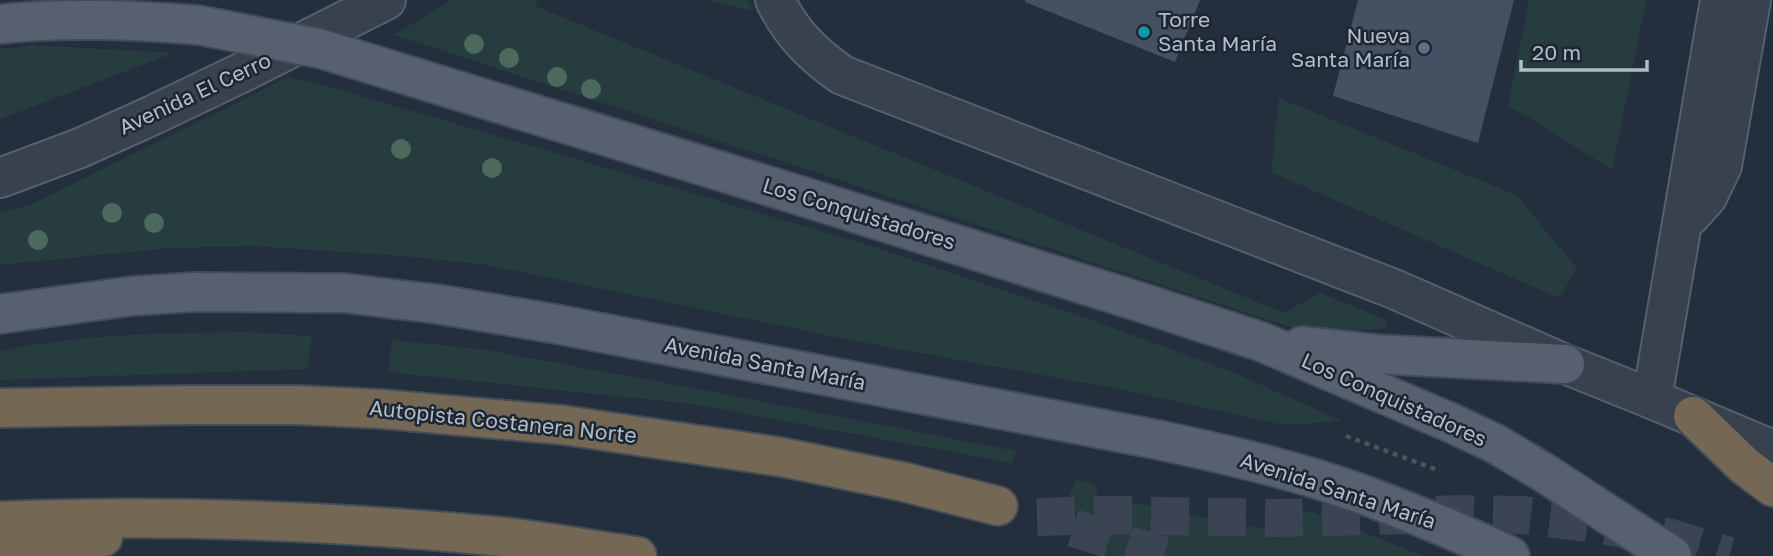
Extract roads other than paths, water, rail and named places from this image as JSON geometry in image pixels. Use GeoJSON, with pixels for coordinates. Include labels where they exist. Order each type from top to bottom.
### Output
{"type":"FeatureCollection","features":[{"type":"Feature","properties":{"kind":"highway","name":"Autopista Costanera Norte"},"geometry":{"type":"LineString","coordinates":[[0,408],[309,406],[382,409],[551,424],[781,457],[904,482],[998,506]]}},
{"type":"Feature","properties":{"kind":"highway"},"geometry":{"type":"LineString","coordinates":[[1693,416],[1745,467],[1773,487]]}},
{"type":"Feature","properties":{"kind":"highway"},"geometry":{"type":"LineString","coordinates":[[0,521],[60,518],[216,519],[408,528],[508,538],[637,556]]}},
{"type":"Feature","properties":{"kind":"highway"},"geometry":{"type":"LineString","coordinates":[[0,554],[216,519]]}},
{"type":"Feature","properties":{"kind":"main road","name":"Los Conquistadores"},"geometry":{"type":"LineString","coordinates":[[0,24],[84,19],[142,20],[198,25],[322,49],[1140,302],[1262,342],[1494,443],[1544,472],[1672,556]]}},
{"type":"Feature","properties":{"kind":"main road","name":"Avenida Santa María"},"geometry":{"type":"LineString","coordinates":[[0,314],[132,296],[195,292],[345,293],[438,304],[556,324],[1146,437],[1236,457],[1366,496],[1510,556]]}},
{"type":"Feature","properties":{"kind":"main road"},"geometry":{"type":"LineString","coordinates":[[1262,342],[1376,354],[1565,364]]}},
{"type":"Feature","properties":{"kind":"street","name":"Avenida El Cerro"},"geometry":{"type":"LineString","coordinates":[[0,178],[80,148],[151,116],[386,0]]}},
{"type":"Feature","properties":{"kind":"street"},"geometry":{"type":"LineString","coordinates":[[775,0],[800,41],[820,60],[842,75],[1394,289],[1609,383],[1652,398],[1773,450]]}},
{"type":"Feature","properties":{"kind":"street"},"geometry":{"type":"LineString","coordinates":[[1652,398],[1720,0]]}},
{"type":"Feature","properties":{"kind":"street"},"geometry":{"type":"LineString","coordinates":[[1682,226],[1707,197],[1722,166],[1751,0]]}},
{"type":"Feature","properties":{"kind":"tunnel"},"geometry":{"type":"LineString","coordinates":[[1037,517],[1522,515],[1597,524],[1667,537],[1729,556]]}},
{"type":"Feature","properties":{"kind":"tunnel"},"geometry":{"type":"LineString","coordinates":[[1073,528],[1165,556]]}},
{"type":"Feature","properties":{"kind":"place","name":"Torre Santa María"},"geometry":{"type":"Point","coordinates":[1144,32]}},
{"type":"Feature","properties":{"kind":"place","name":"Nueva Santa María"},"geometry":{"type":"Point","coordinates":[1424,48]}}]}
